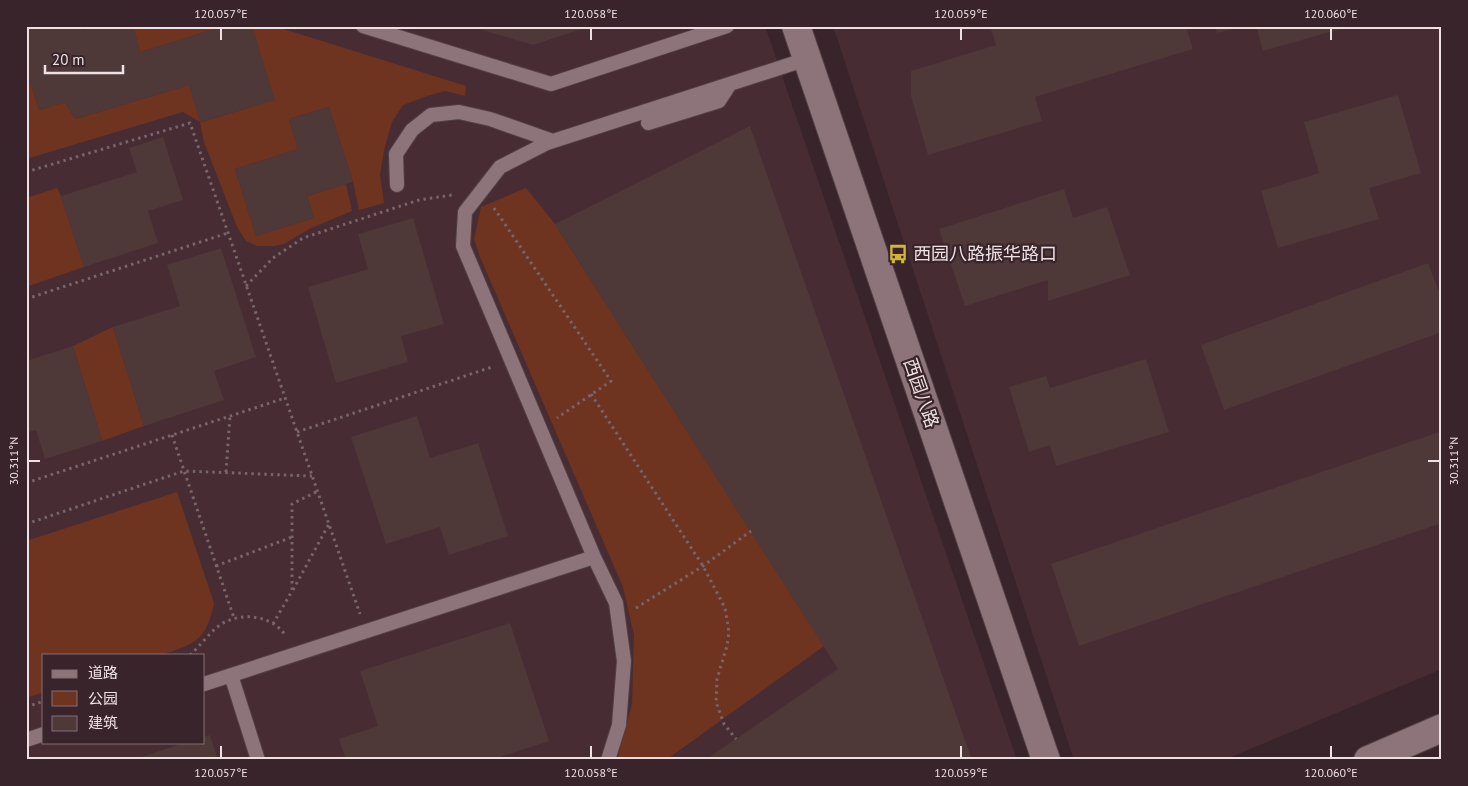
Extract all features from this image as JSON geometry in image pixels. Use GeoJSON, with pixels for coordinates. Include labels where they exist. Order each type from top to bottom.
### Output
{"type":"FeatureCollection","features":[{"type":"Feature","properties":{"kind":"street","name":"西园八路"},"geometry":{"type":"LineString","coordinates":[[796,26],[1046,760]]}},
{"type":"Feature","properties":{"kind":"street"},"geometry":{"type":"LineString","coordinates":[[1368,760],[1442,728]]}},
{"type":"Feature","properties":{"kind":"lane"},"geometry":{"type":"LineString","coordinates":[[363,26],[551,84],[727,26]]}},
{"type":"Feature","properties":{"kind":"lane"},"geometry":{"type":"LineString","coordinates":[[608,760],[619,725],[624,661],[616,603],[594,557],[463,246],[465,212],[500,167],[553,141],[807,59]]}},
{"type":"Feature","properties":{"kind":"lane"},"geometry":{"type":"LineString","coordinates":[[648,123],[719,102],[730,84]]}},
{"type":"Feature","properties":{"kind":"lane"},"geometry":{"type":"LineString","coordinates":[[397,185],[396,154],[412,130],[431,115],[459,112],[490,118],[553,141]]}},
{"type":"Feature","properties":{"kind":"lane"},"geometry":{"type":"LineString","coordinates":[[205,684],[594,557]]}},
{"type":"Feature","properties":{"kind":"lane"},"geometry":{"type":"LineString","coordinates":[[231,675],[258,760]]}},
{"type":"Feature","properties":{"kind":"lane"},"geometry":{"type":"LineString","coordinates":[[26,740],[42,735]]}},
{"type":"Feature","properties":{"kind":"path"},"geometry":{"type":"LineString","coordinates":[[26,172],[190,123],[366,631]]}},
{"type":"Feature","properties":{"kind":"path"},"geometry":{"type":"LineString","coordinates":[[246,286],[273,258],[304,238],[419,200],[482,190],[611,381],[541,430]]}},
{"type":"Feature","properties":{"kind":"path"},"geometry":{"type":"LineString","coordinates":[[26,299],[228,233]]}},
{"type":"Feature","properties":{"kind":"path"},"geometry":{"type":"LineString","coordinates":[[297,432],[511,360]]}},
{"type":"Feature","properties":{"kind":"path"},"geometry":{"type":"LineString","coordinates":[[591,394],[703,566],[725,608],[729,632],[727,646],[717,679],[716,702],[724,724],[736,739]]}},
{"type":"Feature","properties":{"kind":"path"},"geometry":{"type":"LineString","coordinates":[[26,483],[285,398]]}},
{"type":"Feature","properties":{"kind":"path"},"geometry":{"type":"LineString","coordinates":[[226,472],[230,416]]}},
{"type":"Feature","properties":{"kind":"path"},"geometry":{"type":"LineString","coordinates":[[172,435],[234,618]]}},
{"type":"Feature","properties":{"kind":"path"},"geometry":{"type":"LineString","coordinates":[[26,524],[184,471],[312,476]]}},
{"type":"Feature","properties":{"kind":"path"},"geometry":{"type":"LineString","coordinates":[[292,590],[292,504],[318,491]]}},
{"type":"Feature","properties":{"kind":"path"},"geometry":{"type":"LineString","coordinates":[[273,624],[329,524]]}},
{"type":"Feature","properties":{"kind":"path"},"geometry":{"type":"LineString","coordinates":[[619,619],[703,566],[751,531]]}},
{"type":"Feature","properties":{"kind":"path"},"geometry":{"type":"LineString","coordinates":[[216,566],[292,537]]}},
{"type":"Feature","properties":{"kind":"path"},"geometry":{"type":"LineString","coordinates":[[191,654],[219,626],[234,618],[252,617],[266,620],[282,630],[297,654]]}},
{"type":"Feature","properties":{"kind":"path"},"geometry":{"type":"LineString","coordinates":[[26,707],[42,702]]}},
{"type":"Feature","properties":{"kind":"shaded area"},"geometry":{"type":"Polygon","coordinates":[[[26,26],[765,26],[1017,760],[26,760],[26,26]]]}},
{"type":"Feature","properties":{"kind":"shaded area"},"geometry":{"type":"Polygon","coordinates":[[[833,26],[1442,26],[1442,669],[1224,760],[1074,760],[833,26]]]}},
{"type":"Feature","properties":{"kind":"green space"},"geometry":{"type":"Polygon","coordinates":[[[133,26],[225,26],[140,52],[133,26]]]}},
{"type":"Feature","properties":{"kind":"green space"},"geometry":{"type":"Polygon","coordinates":[[[252,26],[274,26],[466,86],[465,96],[445,91],[403,105],[392,122],[384,150],[380,175],[384,203],[359,210],[353,182],[329,107],[289,119],[298,149],[235,169],[256,236],[314,218],[307,196],[346,184],[352,211],[309,229],[284,244],[275,246],[257,246],[246,241],[237,227],[204,142],[200,122],[183,112],[26,159],[26,68],[39,110],[65,102],[75,119],[189,85],[201,122],[274,100],[252,26]]]}},
{"type":"Feature","properties":{"kind":"green space"},"geometry":{"type":"Polygon","coordinates":[[[57,188],[84,267],[26,287],[26,198],[57,188]]]}},
{"type":"Feature","properties":{"kind":"green space"},"geometry":{"type":"Polygon","coordinates":[[[526,188],[555,224],[824,646],[666,760],[617,760],[632,704],[634,635],[623,587],[480,257],[474,239],[481,207],[526,188]]]}},
{"type":"Feature","properties":{"kind":"green space"},"geometry":{"type":"Polygon","coordinates":[[[113,327],[144,426],[102,441],[73,346],[113,327]]]}},
{"type":"Feature","properties":{"kind":"green space"},"geometry":{"type":"Polygon","coordinates":[[[177,492],[214,603],[208,625],[198,639],[164,654],[42,654],[42,693],[26,698],[26,541],[177,492]]]}},
{"type":"Feature","properties":{"kind":"building"},"geometry":{"type":"Polygon","coordinates":[[[26,26],[80,26],[82,30],[95,26],[133,26],[140,52],[225,26],[252,26],[275,100],[200,122],[189,85],[75,119],[65,102],[39,110],[26,68],[26,26]]]}},
{"type":"Feature","properties":{"kind":"building"},"geometry":{"type":"Polygon","coordinates":[[[469,26],[588,26],[588,27],[533,45],[469,26]]]}},
{"type":"Feature","properties":{"kind":"building"},"geometry":{"type":"Polygon","coordinates":[[[990,26],[1186,26],[1193,49],[1035,97],[1042,121],[928,155],[911,96],[911,71],[996,45],[990,26]]]}},
{"type":"Feature","properties":{"kind":"building"},"geometry":{"type":"Polygon","coordinates":[[[1215,26],[1240,26],[1240,27],[1217,33],[1215,26]]]}},
{"type":"Feature","properties":{"kind":"building"},"geometry":{"type":"Polygon","coordinates":[[[1256,26],[1347,26],[1347,27],[1263,51],[1256,26]]]}},
{"type":"Feature","properties":{"kind":"building"},"geometry":{"type":"Polygon","coordinates":[[[1398,95],[1421,173],[1369,188],[1379,219],[1278,248],[1261,191],[1319,173],[1304,122],[1398,95]]]}},
{"type":"Feature","properties":{"kind":"building"},"geometry":{"type":"Polygon","coordinates":[[[329,107],[353,182],[307,196],[314,218],[256,236],[235,169],[298,149],[289,119],[329,107]]]}},
{"type":"Feature","properties":{"kind":"building"},"geometry":{"type":"Polygon","coordinates":[[[750,126],[972,760],[705,760],[838,669],[555,224],[750,126]]]}},
{"type":"Feature","properties":{"kind":"building"},"geometry":{"type":"Polygon","coordinates":[[[163,137],[183,200],[148,211],[158,243],[84,267],[61,196],[137,172],[129,148],[163,137]]]}},
{"type":"Feature","properties":{"kind":"building"},"geometry":{"type":"Polygon","coordinates":[[[1064,189],[1073,218],[1107,207],[1130,275],[1048,301],[1048,280],[965,306],[939,229],[1064,189]]]}},
{"type":"Feature","properties":{"kind":"building"},"geometry":{"type":"Polygon","coordinates":[[[413,218],[444,324],[401,336],[408,362],[336,383],[308,287],[368,269],[358,234],[413,218]]]}},
{"type":"Feature","properties":{"kind":"building"},"geometry":{"type":"Polygon","coordinates":[[[221,248],[256,357],[214,371],[224,400],[144,426],[113,327],[180,306],[167,265],[221,248]]]}},
{"type":"Feature","properties":{"kind":"building"},"geometry":{"type":"Polygon","coordinates":[[[1428,263],[1442,300],[1442,332],[1224,410],[1201,345],[1428,263]]]}},
{"type":"Feature","properties":{"kind":"building"},"geometry":{"type":"Polygon","coordinates":[[[73,346],[102,441],[45,459],[36,430],[26,433],[26,361],[73,346]]]}},
{"type":"Feature","properties":{"kind":"building"},"geometry":{"type":"Polygon","coordinates":[[[1146,359],[1169,432],[1056,466],[1050,445],[1029,452],[1009,387],[1046,376],[1050,388],[1146,359]]]}},
{"type":"Feature","properties":{"kind":"building"},"geometry":{"type":"Polygon","coordinates":[[[417,416],[430,458],[478,443],[508,536],[449,555],[440,527],[386,544],[351,437],[417,416]]]}},
{"type":"Feature","properties":{"kind":"building"},"geometry":{"type":"Polygon","coordinates":[[[1442,431],[1442,523],[1079,646],[1051,564],[1442,431]]]}},
{"type":"Feature","properties":{"kind":"building"},"geometry":{"type":"Polygon","coordinates":[[[510,623],[549,741],[491,760],[346,760],[339,739],[378,726],[360,671],[510,623]]]}},
{"type":"Feature","properties":{"kind":"building"},"geometry":{"type":"Polygon","coordinates":[[[210,735],[218,760],[133,760],[180,744],[205,744],[205,737],[210,735]]]}},
{"type":"Feature","properties":{"kind":"place","name":"西园八路振华路口"},"geometry":{"type":"Point","coordinates":[898,254]}}]}
